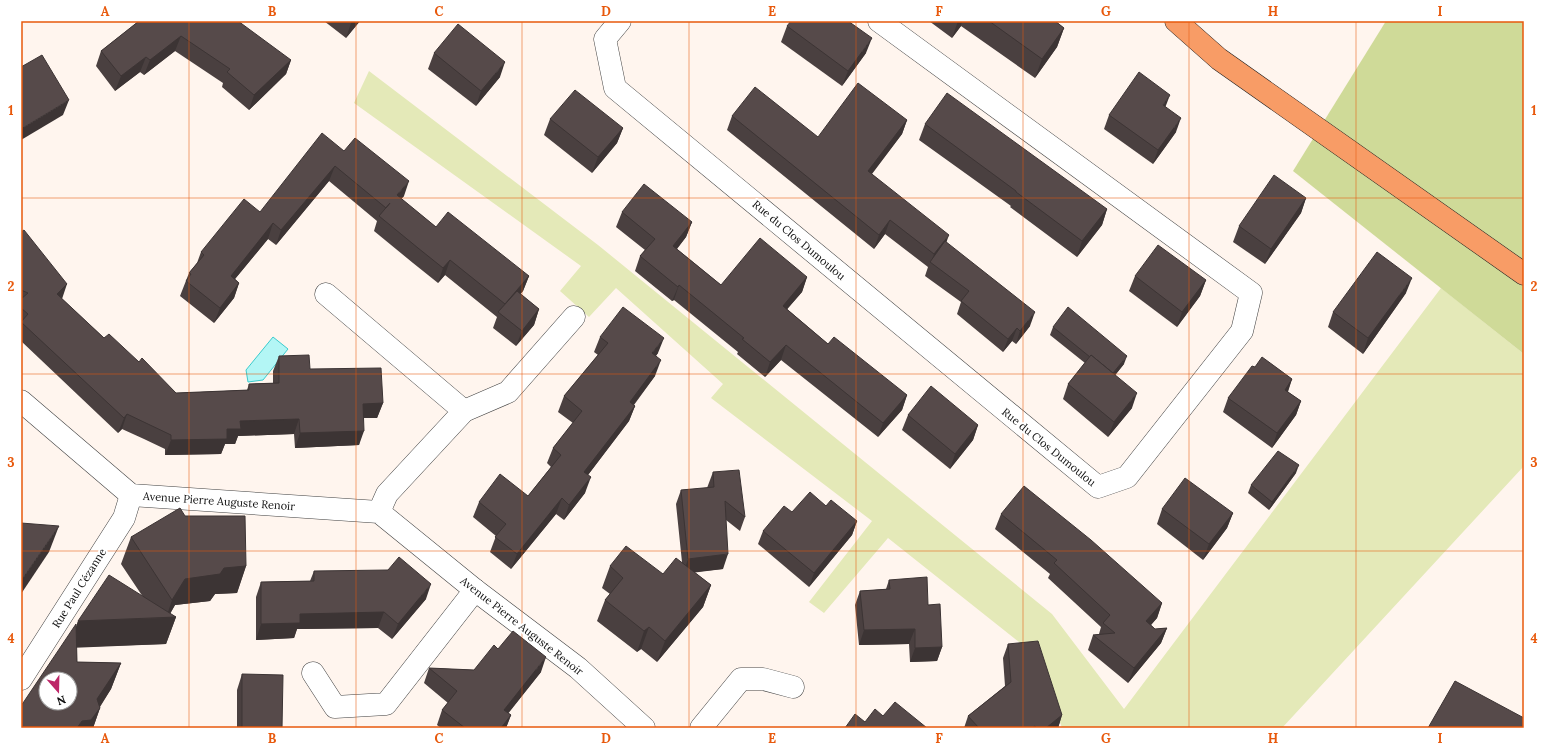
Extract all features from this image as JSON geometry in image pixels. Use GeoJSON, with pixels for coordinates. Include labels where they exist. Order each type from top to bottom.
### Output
{"type":"FeatureCollection","features":[{"type":"Feature","properties":{"kind":"main road"},"geometry":{"type":"LineString","coordinates":[[1176,21],[1219,59],[1524,274]]}},
{"type":"Feature","properties":{"kind":"street","name":"Rue du Clos Dumoulou"},"geometry":{"type":"LineString","coordinates":[[620,21],[606,39],[615,88],[1098,487],[1127,477],[1242,331],[1251,293],[879,21]]}},
{"type":"Feature","properties":{"kind":"street"},"geometry":{"type":"LineString","coordinates":[[326,294],[464,411]]}},
{"type":"Feature","properties":{"kind":"street"},"geometry":{"type":"LineString","coordinates":[[379,512],[387,494],[464,411],[508,392],[574,317]]}},
{"type":"Feature","properties":{"kind":"street","name":"Avenue Pierre Auguste Renoir"},"geometry":{"type":"LineString","coordinates":[[21,401],[131,495],[379,512],[475,590],[578,668],[644,728]]}},
{"type":"Feature","properties":{"kind":"street","name":"Rue Paul Cézanne"},"geometry":{"type":"LineString","coordinates":[[21,679],[124,518],[131,495]]}},
{"type":"Feature","properties":{"kind":"street"},"geometry":{"type":"LineString","coordinates":[[313,673],[335,707],[386,704],[475,590]]}},
{"type":"Feature","properties":{"kind":"street"},"geometry":{"type":"LineString","coordinates":[[701,728],[741,679],[763,679],[793,687]]}},
{"type":"Feature","properties":{"kind":"green space"},"geometry":{"type":"Polygon","coordinates":[[[1386,21],[1524,21],[1524,354],[1293,171],[1386,21]]]}},
{"type":"Feature","properties":{"kind":"green space"},"geometry":{"type":"Polygon","coordinates":[[[369,71],[598,245],[1052,614],[1124,709],[1441,288],[1524,354],[1524,466],[1282,728],[1062,728],[1038,657],[888,538],[824,613],[809,602],[872,521],[711,398],[723,384],[616,288],[589,317],[560,291],[581,266],[354,103],[369,71]]]}},
{"type":"Feature","properties":{"kind":"water"},"geometry":{"type":"Polygon","coordinates":[[[273,337],[288,349],[263,380],[248,382],[246,370],[273,337]]]}},
{"type":"Feature","properties":{"kind":"building"},"geometry":{"type":"Polygon","coordinates":[[[139,21],[238,21],[291,60],[254,95],[227,72],[230,69],[181,36],[150,60],[146,57],[121,76],[101,51],[139,21]]]}},
{"type":"Feature","properties":{"kind":"building"},"geometry":{"type":"Polygon","coordinates":[[[791,21],[848,21],[872,38],[848,71],[787,26],[791,21]]]}},
{"type":"Feature","properties":{"kind":"building"},"geometry":{"type":"Polygon","coordinates":[[[989,21],[1055,21],[1064,28],[1042,59],[989,21]]]}},
{"type":"Feature","properties":{"kind":"building"},"geometry":{"type":"Polygon","coordinates":[[[458,24],[505,62],[481,91],[434,53],[458,24]]]}},
{"type":"Feature","properties":{"kind":"building"},"geometry":{"type":"Polygon","coordinates":[[[42,55],[69,100],[21,129],[21,67],[42,55]]]}},
{"type":"Feature","properties":{"kind":"building"},"geometry":{"type":"Polygon","coordinates":[[[1139,72],[1170,95],[1163,105],[1181,118],[1158,150],[1109,115],[1139,72]]]}},
{"type":"Feature","properties":{"kind":"building"},"geometry":{"type":"Polygon","coordinates":[[[858,83],[907,120],[868,171],[949,235],[934,254],[890,220],[879,235],[732,116],[755,87],[818,137],[858,83]]]}},
{"type":"Feature","properties":{"kind":"building"},"geometry":{"type":"Polygon","coordinates":[[[575,90],[623,128],[598,157],[550,119],[575,90]]]}},
{"type":"Feature","properties":{"kind":"building"},"geometry":{"type":"Polygon","coordinates":[[[947,93],[1107,209],[1082,241],[925,124],[947,93]]]}},
{"type":"Feature","properties":{"kind":"building"},"geometry":{"type":"Polygon","coordinates":[[[322,133],[344,151],[355,138],[409,181],[397,195],[436,227],[448,212],[529,276],[505,304],[450,260],[443,268],[418,248],[379,216],[386,208],[335,166],[281,230],[273,223],[231,276],[239,283],[220,308],[186,281],[191,274],[189,273],[204,255],[201,252],[244,199],[260,212],[322,133]]]}},
{"type":"Feature","properties":{"kind":"building"},"geometry":{"type":"Polygon","coordinates":[[[1274,175],[1306,198],[1271,249],[1239,226],[1274,175]]]}},
{"type":"Feature","properties":{"kind":"building"},"geometry":{"type":"Polygon","coordinates":[[[644,184],[692,222],[673,246],[721,285],[760,238],[807,277],[783,306],[828,344],[834,337],[907,395],[883,423],[786,345],[770,362],[742,339],[744,338],[679,285],[678,287],[640,256],[655,239],[622,212],[644,184]]]}},
{"type":"Feature","properties":{"kind":"building"},"geometry":{"type":"Polygon","coordinates":[[[24,230],[67,284],[57,294],[104,338],[109,334],[139,362],[142,358],[176,393],[249,390],[249,384],[279,383],[279,356],[309,355],[310,369],[381,368],[383,403],[363,404],[364,431],[300,433],[299,419],[240,421],[241,429],[227,429],[227,439],[171,440],[171,435],[127,414],[124,418],[21,322],[28,314],[21,308],[21,299],[28,293],[21,290],[21,232],[24,230]]]}},
{"type":"Feature","properties":{"kind":"building"},"geometry":{"type":"Polygon","coordinates":[[[945,241],[1035,312],[1020,331],[1017,328],[1008,339],[961,301],[969,291],[930,262],[945,241]]]}},
{"type":"Feature","properties":{"kind":"building"},"geometry":{"type":"Polygon","coordinates":[[[1158,245],[1206,280],[1182,312],[1135,276],[1158,245]]]}},
{"type":"Feature","properties":{"kind":"building"},"geometry":{"type":"Polygon","coordinates":[[[1377,252],[1412,278],[1368,338],[1333,312],[1377,252]]]}},
{"type":"Feature","properties":{"kind":"building"},"geometry":{"type":"Polygon","coordinates":[[[517,291],[539,309],[522,331],[498,312],[517,291]]]}},
{"type":"Feature","properties":{"kind":"building"},"geometry":{"type":"Polygon","coordinates":[[[623,307],[664,338],[652,353],[661,360],[630,402],[635,406],[584,472],[591,477],[569,505],[562,498],[517,554],[495,537],[506,524],[479,502],[500,474],[528,496],[561,455],[553,448],[582,411],[564,396],[608,343],[600,337],[623,307]]]}},
{"type":"Feature","properties":{"kind":"building"},"geometry":{"type":"Polygon","coordinates":[[[1068,307],[1127,356],[1113,373],[1091,355],[1090,357],[1053,327],[1068,307]]]}},
{"type":"Feature","properties":{"kind":"building"},"geometry":{"type":"Polygon","coordinates":[[[1091,355],[1137,393],[1114,422],[1068,384],[1091,355]]]}},
{"type":"Feature","properties":{"kind":"building"},"geometry":{"type":"Polygon","coordinates":[[[1262,357],[1292,379],[1285,390],[1301,401],[1277,433],[1228,398],[1252,366],[1255,367],[1262,357]]]}},
{"type":"Feature","properties":{"kind":"building"},"geometry":{"type":"Polygon","coordinates":[[[931,386],[978,425],[955,454],[908,415],[931,386]]]}},
{"type":"Feature","properties":{"kind":"building"},"geometry":{"type":"Polygon","coordinates":[[[1278,451],[1299,465],[1272,502],[1251,485],[1278,451]]]}},
{"type":"Feature","properties":{"kind":"building"},"geometry":{"type":"Polygon","coordinates":[[[739,470],[745,517],[725,501],[728,554],[688,559],[681,490],[714,487],[713,472],[739,470]]]}},
{"type":"Feature","properties":{"kind":"building"},"geometry":{"type":"Polygon","coordinates":[[[1185,478],[1233,513],[1209,544],[1162,509],[1185,478]]]}},
{"type":"Feature","properties":{"kind":"building"},"geometry":{"type":"Polygon","coordinates":[[[1024,486],[1091,540],[1162,603],[1146,621],[1155,629],[1167,628],[1134,668],[1093,635],[1115,633],[1103,623],[1110,615],[1054,563],[1057,560],[1001,514],[1024,486]]]}},
{"type":"Feature","properties":{"kind":"building"},"geometry":{"type":"Polygon","coordinates":[[[810,492],[826,506],[831,500],[857,521],[814,573],[763,531],[784,506],[792,512],[810,492]]]}},
{"type":"Feature","properties":{"kind":"building"},"geometry":{"type":"Polygon","coordinates":[[[180,508],[185,516],[245,516],[246,566],[224,568],[220,574],[185,579],[172,600],[131,537],[180,508]]]}},
{"type":"Feature","properties":{"kind":"building"},"geometry":{"type":"Polygon","coordinates":[[[21,523],[59,526],[21,581],[21,523]]]}},
{"type":"Feature","properties":{"kind":"building"},"geometry":{"type":"Polygon","coordinates":[[[626,546],[663,574],[676,558],[711,585],[665,641],[649,627],[644,631],[605,600],[623,578],[610,566],[626,546]]]}},
{"type":"Feature","properties":{"kind":"building"},"geometry":{"type":"Polygon","coordinates":[[[399,557],[431,584],[398,624],[384,612],[300,614],[300,623],[261,624],[261,582],[314,581],[314,571],[388,570],[399,557]]]}},
{"type":"Feature","properties":{"kind":"building"},"geometry":{"type":"Polygon","coordinates":[[[109,575],[176,617],[78,621],[109,575]]]}},
{"type":"Feature","properties":{"kind":"building"},"geometry":{"type":"Polygon","coordinates":[[[927,577],[928,605],[940,604],[942,647],[915,648],[915,629],[864,630],[860,591],[890,589],[889,580],[927,577]]]}},
{"type":"Feature","properties":{"kind":"building"},"geometry":{"type":"Polygon","coordinates":[[[76,624],[77,662],[121,663],[97,699],[100,708],[91,720],[82,721],[77,728],[21,728],[21,706],[38,681],[38,711],[78,711],[78,671],[44,671],[76,624]]]}},
{"type":"Feature","properties":{"kind":"building"},"geometry":{"type":"Polygon","coordinates":[[[513,631],[546,657],[504,710],[511,715],[501,728],[465,728],[442,710],[457,691],[429,668],[474,670],[494,645],[498,649],[513,631]]]}},
{"type":"Feature","properties":{"kind":"building"},"geometry":{"type":"Polygon","coordinates":[[[1038,641],[1062,715],[1046,728],[1037,728],[1035,726],[1032,728],[979,728],[968,716],[1011,682],[1008,644],[1038,641]]]}},
{"type":"Feature","properties":{"kind":"building"},"geometry":{"type":"Polygon","coordinates":[[[242,674],[283,675],[282,728],[242,728],[242,674]]]}},
{"type":"Feature","properties":{"kind":"building"},"geometry":{"type":"Polygon","coordinates":[[[1455,681],[1524,718],[1524,728],[1428,728],[1455,681]]]}},
{"type":"Feature","properties":{"kind":"building"},"geometry":{"type":"Polygon","coordinates":[[[895,702],[927,728],[845,728],[855,714],[865,722],[875,709],[883,716],[895,702]]]}}]}
